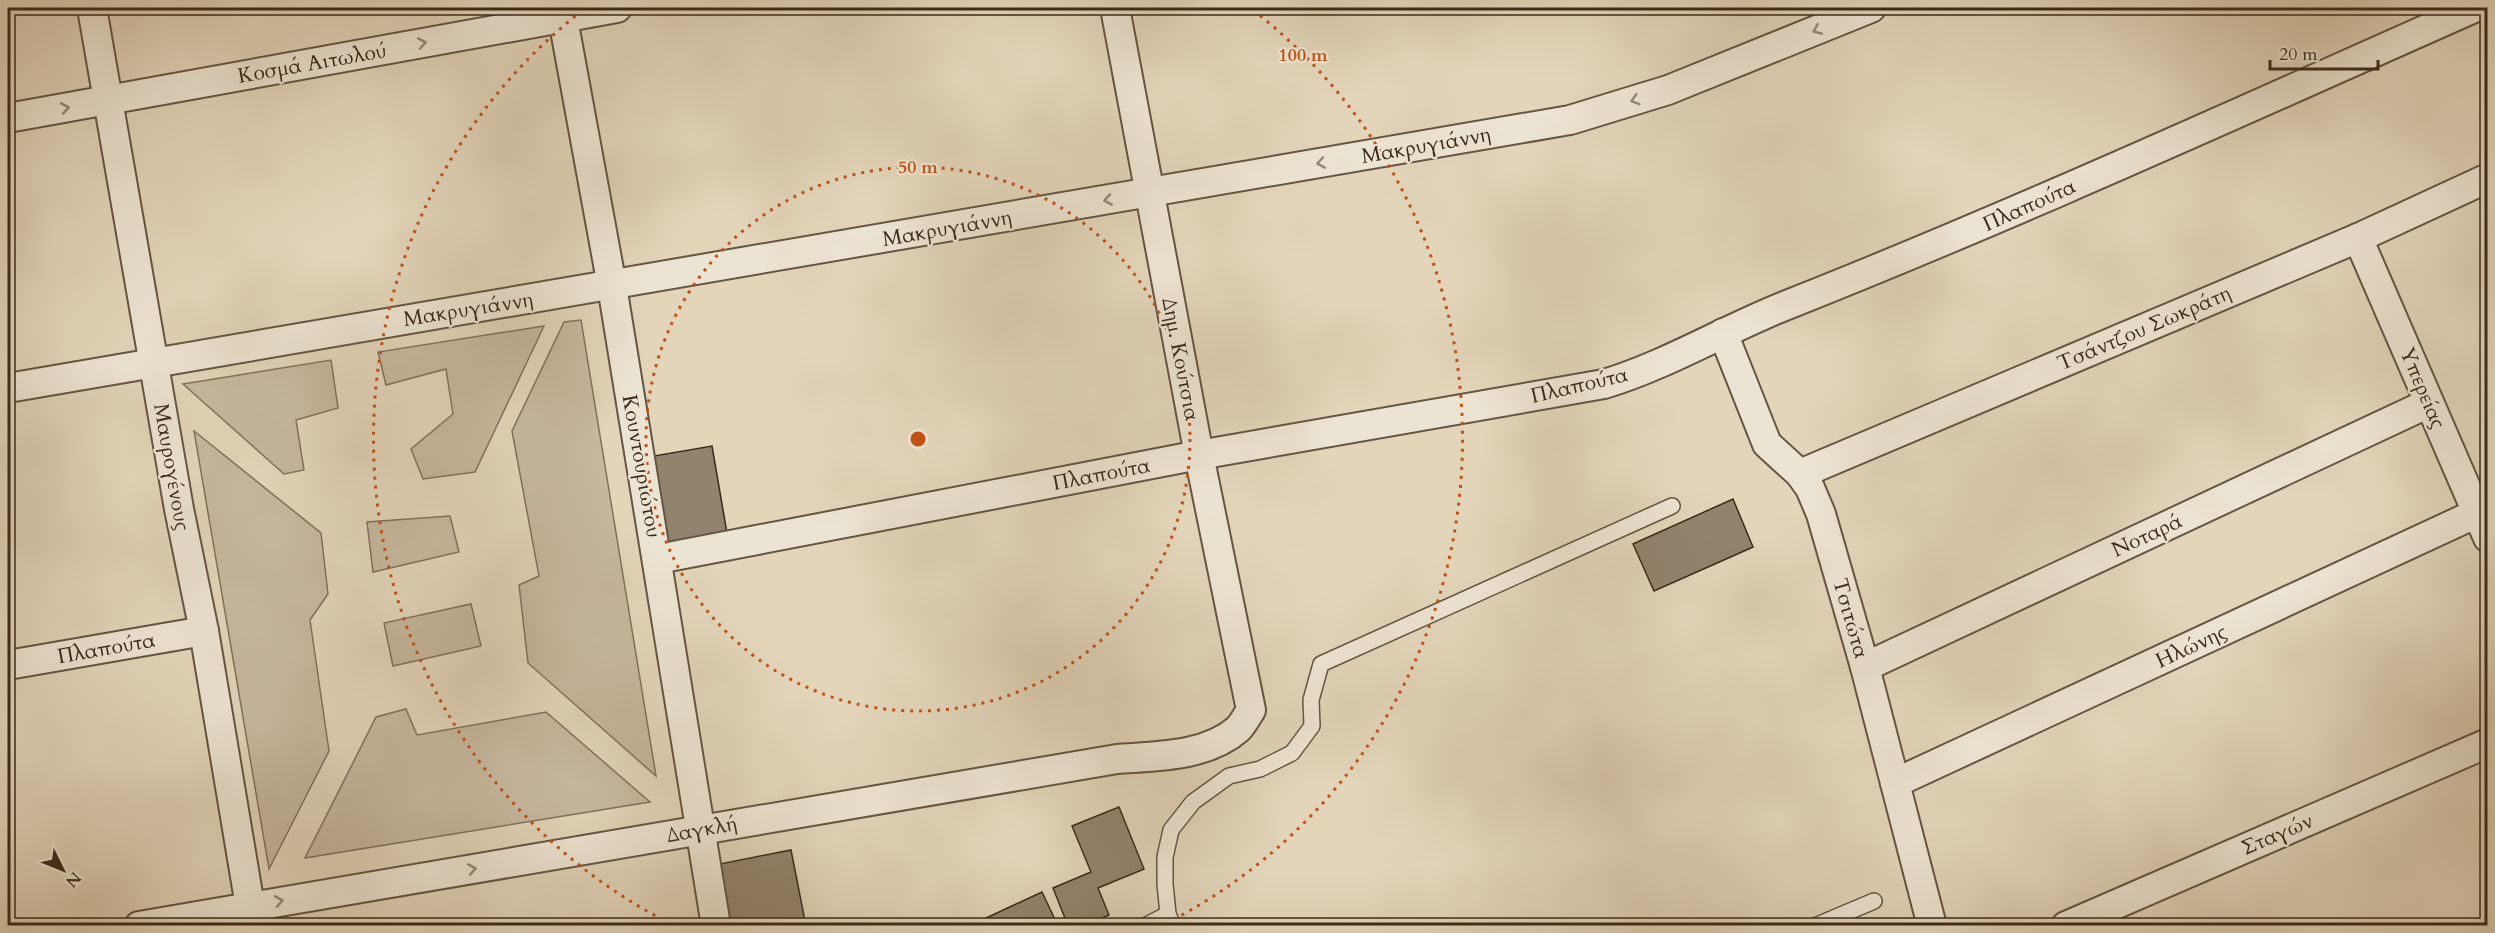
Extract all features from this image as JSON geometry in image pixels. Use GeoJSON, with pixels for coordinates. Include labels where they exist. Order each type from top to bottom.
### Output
{"type":"FeatureCollection","features":[{"type":"Feature","properties":{"kind":"street","name":"Μαυρογένους"},"geometry":{"type":"LineString","coordinates":[[92,8],[179,509],[204,631],[252,916]]}},
{"type":"Feature","properties":{"kind":"street","name":"Κοσμά Αιτωλού"},"geometry":{"type":"LineString","coordinates":[[8,118],[562,12],[616,8]]}},
{"type":"Feature","properties":{"kind":"street","name":"Δημ. Κούτσια"},"geometry":{"type":"LineString","coordinates":[[1115,8],[1199,455],[1251,710]]}},
{"type":"Feature","properties":{"kind":"street","name":"Μακρυγιάννη"},"geometry":{"type":"LineString","coordinates":[[8,388],[153,361],[612,286],[1570,120],[1668,90],[1871,8]]}},
{"type":"Feature","properties":{"kind":"street","name":"Πλαπούτα"},"geometry":{"type":"LineString","coordinates":[[658,559],[1199,455],[1604,384],[1638,372],[1753,319],[1931,248],[2474,8]]}},
{"type":"Feature","properties":{"kind":"street","name":"Κουντουριώτου"},"geometry":{"type":"LineString","coordinates":[[562,12],[612,286],[658,559],[716,926]]}},
{"type":"Feature","properties":{"kind":"street","name":"Τσάντζου Σωκράτη"},"geometry":{"type":"LineString","coordinates":[[1800,474],[2358,238],[2487,178]]}},
{"type":"Feature","properties":{"kind":"street","name":"Υπερείας"},"geometry":{"type":"LineString","coordinates":[[2358,238],[2429,403],[2484,520]]}},
{"type":"Feature","properties":{"kind":"street","name":"Τσιτώτα"},"geometry":{"type":"LineString","coordinates":[[1723,333],[1767,444],[1800,474],[1810,488],[1821,514],[1865,667],[1932,926]]}},
{"type":"Feature","properties":{"kind":"street","name":"Νοταρά"},"geometry":{"type":"LineString","coordinates":[[1865,667],[2429,403]]}},
{"type":"Feature","properties":{"kind":"street","name":"Ηλώνης"},"geometry":{"type":"LineString","coordinates":[[1895,783],[2484,520]]}},
{"type":"Feature","properties":{"kind":"street","name":"Πλαπούτα"},"geometry":{"type":"LineString","coordinates":[[8,665],[204,631]]}},
{"type":"Feature","properties":{"kind":"street","name":"Δαγκλή"},"geometry":{"type":"LineString","coordinates":[[139,926],[252,916],[701,830],[1117,759],[1188,751],[1225,739],[1240,727],[1251,710]]}},
{"type":"Feature","properties":{"kind":"street","name":"Σταγών"},"geometry":{"type":"LineString","coordinates":[[2066,926],[2487,743]]}},
{"type":"Feature","properties":{"kind":"lane"},"geometry":{"type":"LineString","coordinates":[[1144,926],[1171,920],[1165,884],[1165,857],[1172,830],[1193,802],[1229,776],[1260,769],[1292,753],[1312,726],[1311,700],[1321,664],[1672,506]]}},
{"type":"Feature","properties":{"kind":"lane"},"geometry":{"type":"LineString","coordinates":[[1815,926],[1874,901]]}},
{"type":"Feature","properties":{"kind":"shaded area"},"geometry":{"type":"Polygon","coordinates":[[[581,320],[656,776],[528,663],[519,585],[539,576],[512,431],[564,322],[581,320]]]}},
{"type":"Feature","properties":{"kind":"shaded area"},"geometry":{"type":"Polygon","coordinates":[[[544,326],[475,472],[423,479],[411,449],[453,414],[446,369],[386,385],[378,352],[544,326]]]}},
{"type":"Feature","properties":{"kind":"shaded area"},"geometry":{"type":"Polygon","coordinates":[[[331,360],[338,408],[296,420],[304,470],[284,474],[183,384],[331,360]]]}},
{"type":"Feature","properties":{"kind":"shaded area"},"geometry":{"type":"Polygon","coordinates":[[[194,431],[321,533],[328,594],[310,620],[329,751],[269,869],[194,431]]]}},
{"type":"Feature","properties":{"kind":"shaded area"},"geometry":{"type":"Polygon","coordinates":[[[450,516],[459,552],[373,572],[367,522],[450,516]]]}},
{"type":"Feature","properties":{"kind":"shaded area"},"geometry":{"type":"Polygon","coordinates":[[[471,604],[481,646],[393,666],[384,623],[471,604]]]}},
{"type":"Feature","properties":{"kind":"shaded area"},"geometry":{"type":"Polygon","coordinates":[[[406,709],[417,735],[546,712],[650,802],[305,858],[376,717],[406,709]]]}},
{"type":"Feature","properties":{"kind":"building"},"geometry":{"type":"Polygon","coordinates":[[[712,446],[728,539],[664,550],[648,457],[712,446]]]}},
{"type":"Feature","properties":{"kind":"building"},"geometry":{"type":"Polygon","coordinates":[[[1733,499],[1753,547],[1654,591],[1633,544],[1733,499]]]}},
{"type":"Feature","properties":{"kind":"building"},"geometry":{"type":"Polygon","coordinates":[[[1119,807],[1144,869],[1098,888],[1109,915],[1084,926],[1068,926],[1053,888],[1091,872],[1072,826],[1119,807]]]}},
{"type":"Feature","properties":{"kind":"building"},"geometry":{"type":"Polygon","coordinates":[[[791,850],[806,926],[729,926],[720,864],[791,850]]]}},
{"type":"Feature","properties":{"kind":"building"},"geometry":{"type":"Polygon","coordinates":[[[1042,892],[1058,926],[969,926],[1042,892]]]}}]}
